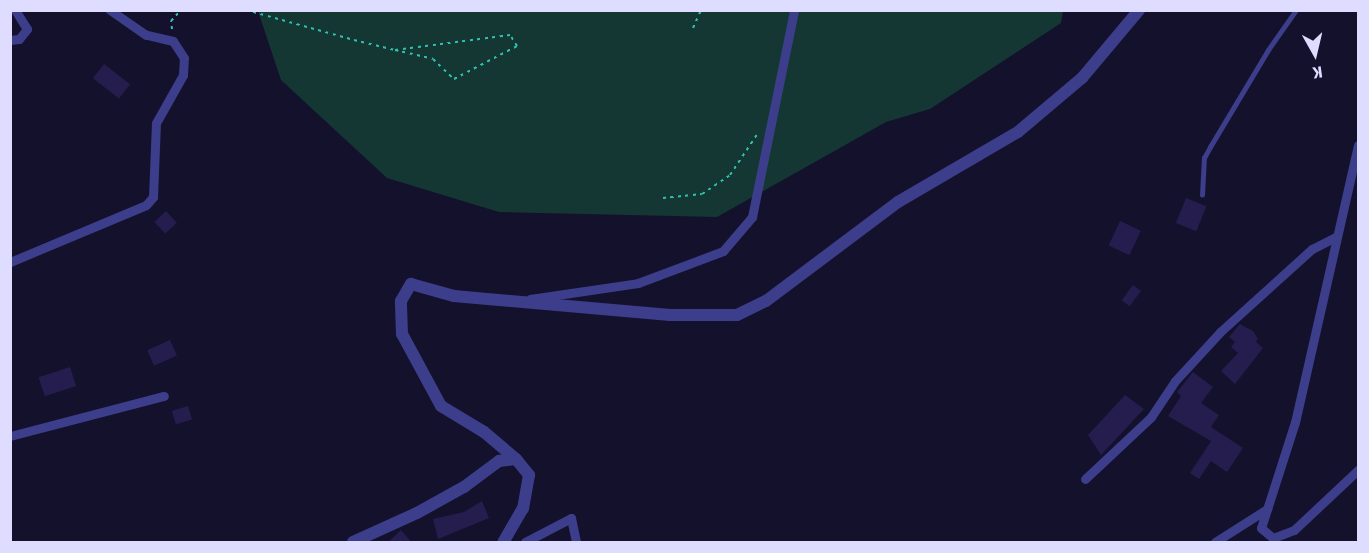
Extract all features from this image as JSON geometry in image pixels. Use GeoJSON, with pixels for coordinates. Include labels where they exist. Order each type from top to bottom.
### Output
{"type":"FeatureCollection","features":[{"type":"Feature","properties":{"kind":"street"},"geometry":{"type":"LineString","coordinates":[[10,40],[19,39],[27,29],[15,10]]}},
{"type":"Feature","properties":{"kind":"street"},"geometry":{"type":"LineString","coordinates":[[10,262],[146,205],[153,197],[156,123],[183,75],[184,58],[173,41],[146,35],[110,10]]}},
{"type":"Feature","properties":{"kind":"street"},"geometry":{"type":"LineString","coordinates":[[517,301],[638,283],[723,251],[752,217],[794,10]]}},
{"type":"Feature","properties":{"kind":"street"},"geometry":{"type":"LineString","coordinates":[[502,543],[523,508],[530,475],[516,459],[484,432],[441,406],[402,334],[401,301],[411,284],[454,296],[670,315],[737,315],[766,301],[898,201],[1018,132],[1082,78],[1139,10]]}},
{"type":"Feature","properties":{"kind":"street"},"geometry":{"type":"LineString","coordinates":[[1359,145],[1295,422],[1261,528],[1272,540],[1294,530],[1359,470]]}},
{"type":"Feature","properties":{"kind":"street"},"geometry":{"type":"LineString","coordinates":[[1085,479],[1151,417],[1175,381],[1220,332],[1312,249],[1336,237]]}},
{"type":"Feature","properties":{"kind":"street"},"geometry":{"type":"LineString","coordinates":[[10,436],[164,396]]}},
{"type":"Feature","properties":{"kind":"street"},"geometry":{"type":"LineString","coordinates":[[353,543],[417,513],[464,487],[499,461],[516,459]]}},
{"type":"Feature","properties":{"kind":"street"},"geometry":{"type":"LineString","coordinates":[[1215,543],[1267,509]]}},
{"type":"Feature","properties":{"kind":"street"},"geometry":{"type":"LineString","coordinates":[[525,543],[571,518],[576,543]]}},
{"type":"Feature","properties":{"kind":"lane"},"geometry":{"type":"LineString","coordinates":[[1202,195],[1204,158],[1209,147],[1268,50],[1296,10]]}},
{"type":"Feature","properties":{"kind":"path"},"geometry":{"type":"LineString","coordinates":[[173,41],[171,21],[181,10]]}},
{"type":"Feature","properties":{"kind":"path"},"geometry":{"type":"LineString","coordinates":[[246,10],[395,50],[433,58],[454,79],[517,46],[510,35],[395,50]]}},
{"type":"Feature","properties":{"kind":"path"},"geometry":{"type":"LineString","coordinates":[[693,28],[701,10]]}},
{"type":"Feature","properties":{"kind":"path"},"geometry":{"type":"LineString","coordinates":[[663,198],[702,194],[730,175],[751,139],[772,122]]}},
{"type":"Feature","properties":{"kind":"green space"},"geometry":{"type":"Polygon","coordinates":[[[258,11],[1063,11],[1061,23],[930,109],[886,122],[717,217],[499,212],[387,178],[281,80],[258,11]]]}},
{"type":"Feature","properties":{"kind":"building"},"geometry":{"type":"Polygon","coordinates":[[[104,64],[130,84],[119,99],[93,78],[104,64]]]}},
{"type":"Feature","properties":{"kind":"building"},"geometry":{"type":"Polygon","coordinates":[[[1186,198],[1206,206],[1196,231],[1176,223],[1186,198]]]}},
{"type":"Feature","properties":{"kind":"building"},"geometry":{"type":"Polygon","coordinates":[[[166,211],[177,223],[165,234],[154,222],[166,211]]]}},
{"type":"Feature","properties":{"kind":"building"},"geometry":{"type":"Polygon","coordinates":[[[1120,221],[1141,231],[1129,255],[1109,245],[1120,221]]]}},
{"type":"Feature","properties":{"kind":"building"},"geometry":{"type":"Polygon","coordinates":[[[1133,285],[1141,291],[1130,306],[1122,300],[1133,285]]]}},
{"type":"Feature","properties":{"kind":"building"},"geometry":{"type":"Polygon","coordinates":[[[1240,324],[1253,331],[1258,339],[1256,342],[1263,348],[1235,384],[1221,371],[1238,353],[1231,347],[1235,342],[1229,337],[1240,324]]]}},
{"type":"Feature","properties":{"kind":"building"},"geometry":{"type":"Polygon","coordinates":[[[170,340],[177,356],[154,366],[147,350],[170,340]]]}},
{"type":"Feature","properties":{"kind":"building"},"geometry":{"type":"Polygon","coordinates":[[[70,367],[76,386],[45,396],[39,377],[70,367]]]}},
{"type":"Feature","properties":{"kind":"building"},"geometry":{"type":"Polygon","coordinates":[[[1193,372],[1213,387],[1201,403],[1219,415],[1211,427],[1243,448],[1227,472],[1211,461],[1199,479],[1190,473],[1211,441],[1168,416],[1181,396],[1177,392],[1193,372]]]}},
{"type":"Feature","properties":{"kind":"building"},"geometry":{"type":"Polygon","coordinates":[[[1125,395],[1144,409],[1101,455],[1088,435],[1125,395]]]}},
{"type":"Feature","properties":{"kind":"building"},"geometry":{"type":"Polygon","coordinates":[[[188,406],[192,419],[176,424],[172,411],[188,406]]]}},
{"type":"Feature","properties":{"kind":"building"},"geometry":{"type":"Polygon","coordinates":[[[482,501],[489,518],[438,539],[433,519],[464,512],[482,501]]]}},
{"type":"Feature","properties":{"kind":"building"},"geometry":{"type":"Polygon","coordinates":[[[401,530],[412,543],[387,543],[401,530]]]}}]}
